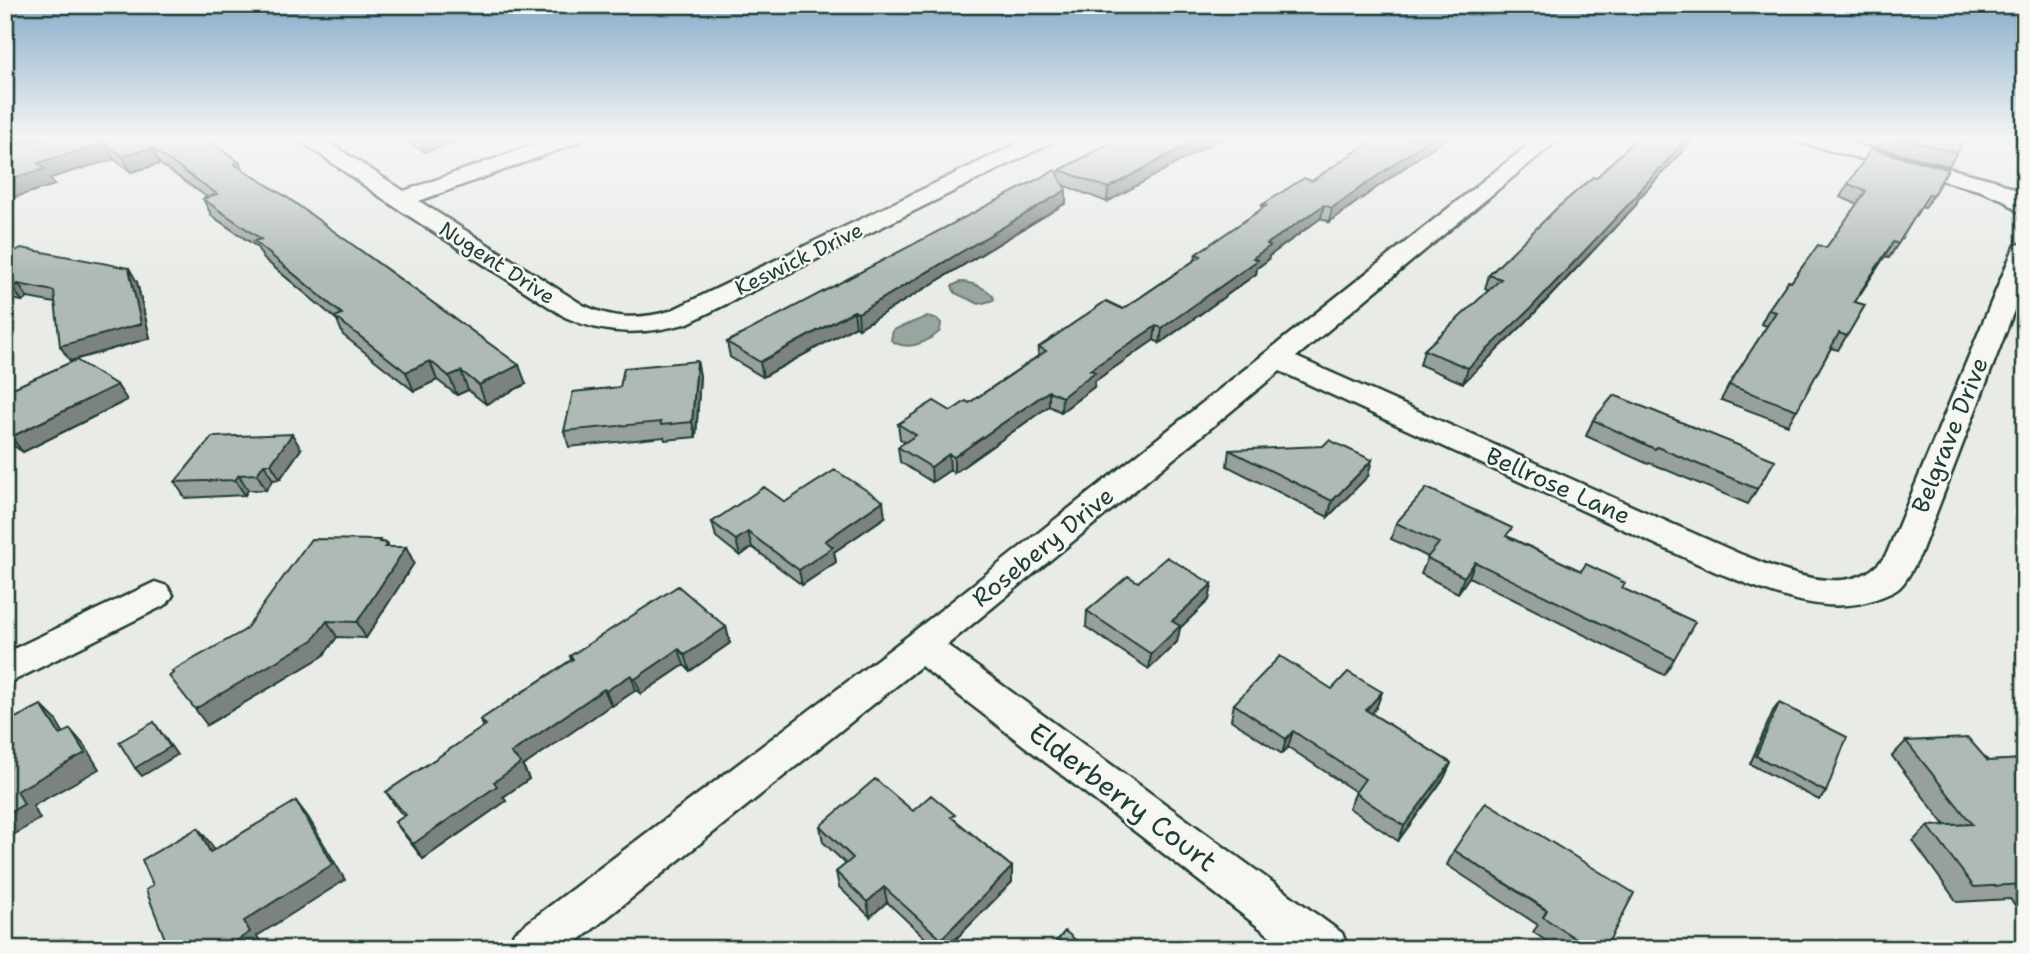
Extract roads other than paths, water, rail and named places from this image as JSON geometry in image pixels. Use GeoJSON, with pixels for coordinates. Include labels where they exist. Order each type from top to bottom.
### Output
{"type":"FeatureCollection","features":[{"type":"Feature","properties":{"kind":"street","name":"Nugent Drive"},"geometry":{"type":"LineString","coordinates":[[373,183],[574,311],[595,322],[624,328]]}},
{"type":"Feature","properties":{"kind":"street"},"geometry":{"type":"LineString","coordinates":[[400,201],[451,183]]}},
{"type":"Feature","properties":{"kind":"street","name":"Keswick Drive"},"geometry":{"type":"LineString","coordinates":[[624,328],[653,326],[680,317],[955,183]]}},
{"type":"Feature","properties":{"kind":"street","name":"Rosebery Drive"},"geometry":{"type":"LineString","coordinates":[[531,949],[920,646],[1494,183]]}},
{"type":"Feature","properties":{"kind":"street"},"geometry":{"type":"LineString","coordinates":[[1972,183],[2018,201]]}},
{"type":"Feature","properties":{"kind":"street","name":"Belgrave Drive"},"geometry":{"type":"LineString","coordinates":[[1848,594],[1886,580],[1903,555],[2025,250]]}},
{"type":"Feature","properties":{"kind":"street","name":"Bellrose Lane"},"geometry":{"type":"LineString","coordinates":[[1275,358],[1728,563],[1788,585],[1848,594]]}},
{"type":"Feature","properties":{"kind":"street"},"geometry":{"type":"LineString","coordinates":[[5,670],[155,595]]}},
{"type":"Feature","properties":{"kind":"street","name":"Elderberry Court"},"geometry":{"type":"LineString","coordinates":[[920,646],[1325,949]]}}]}
